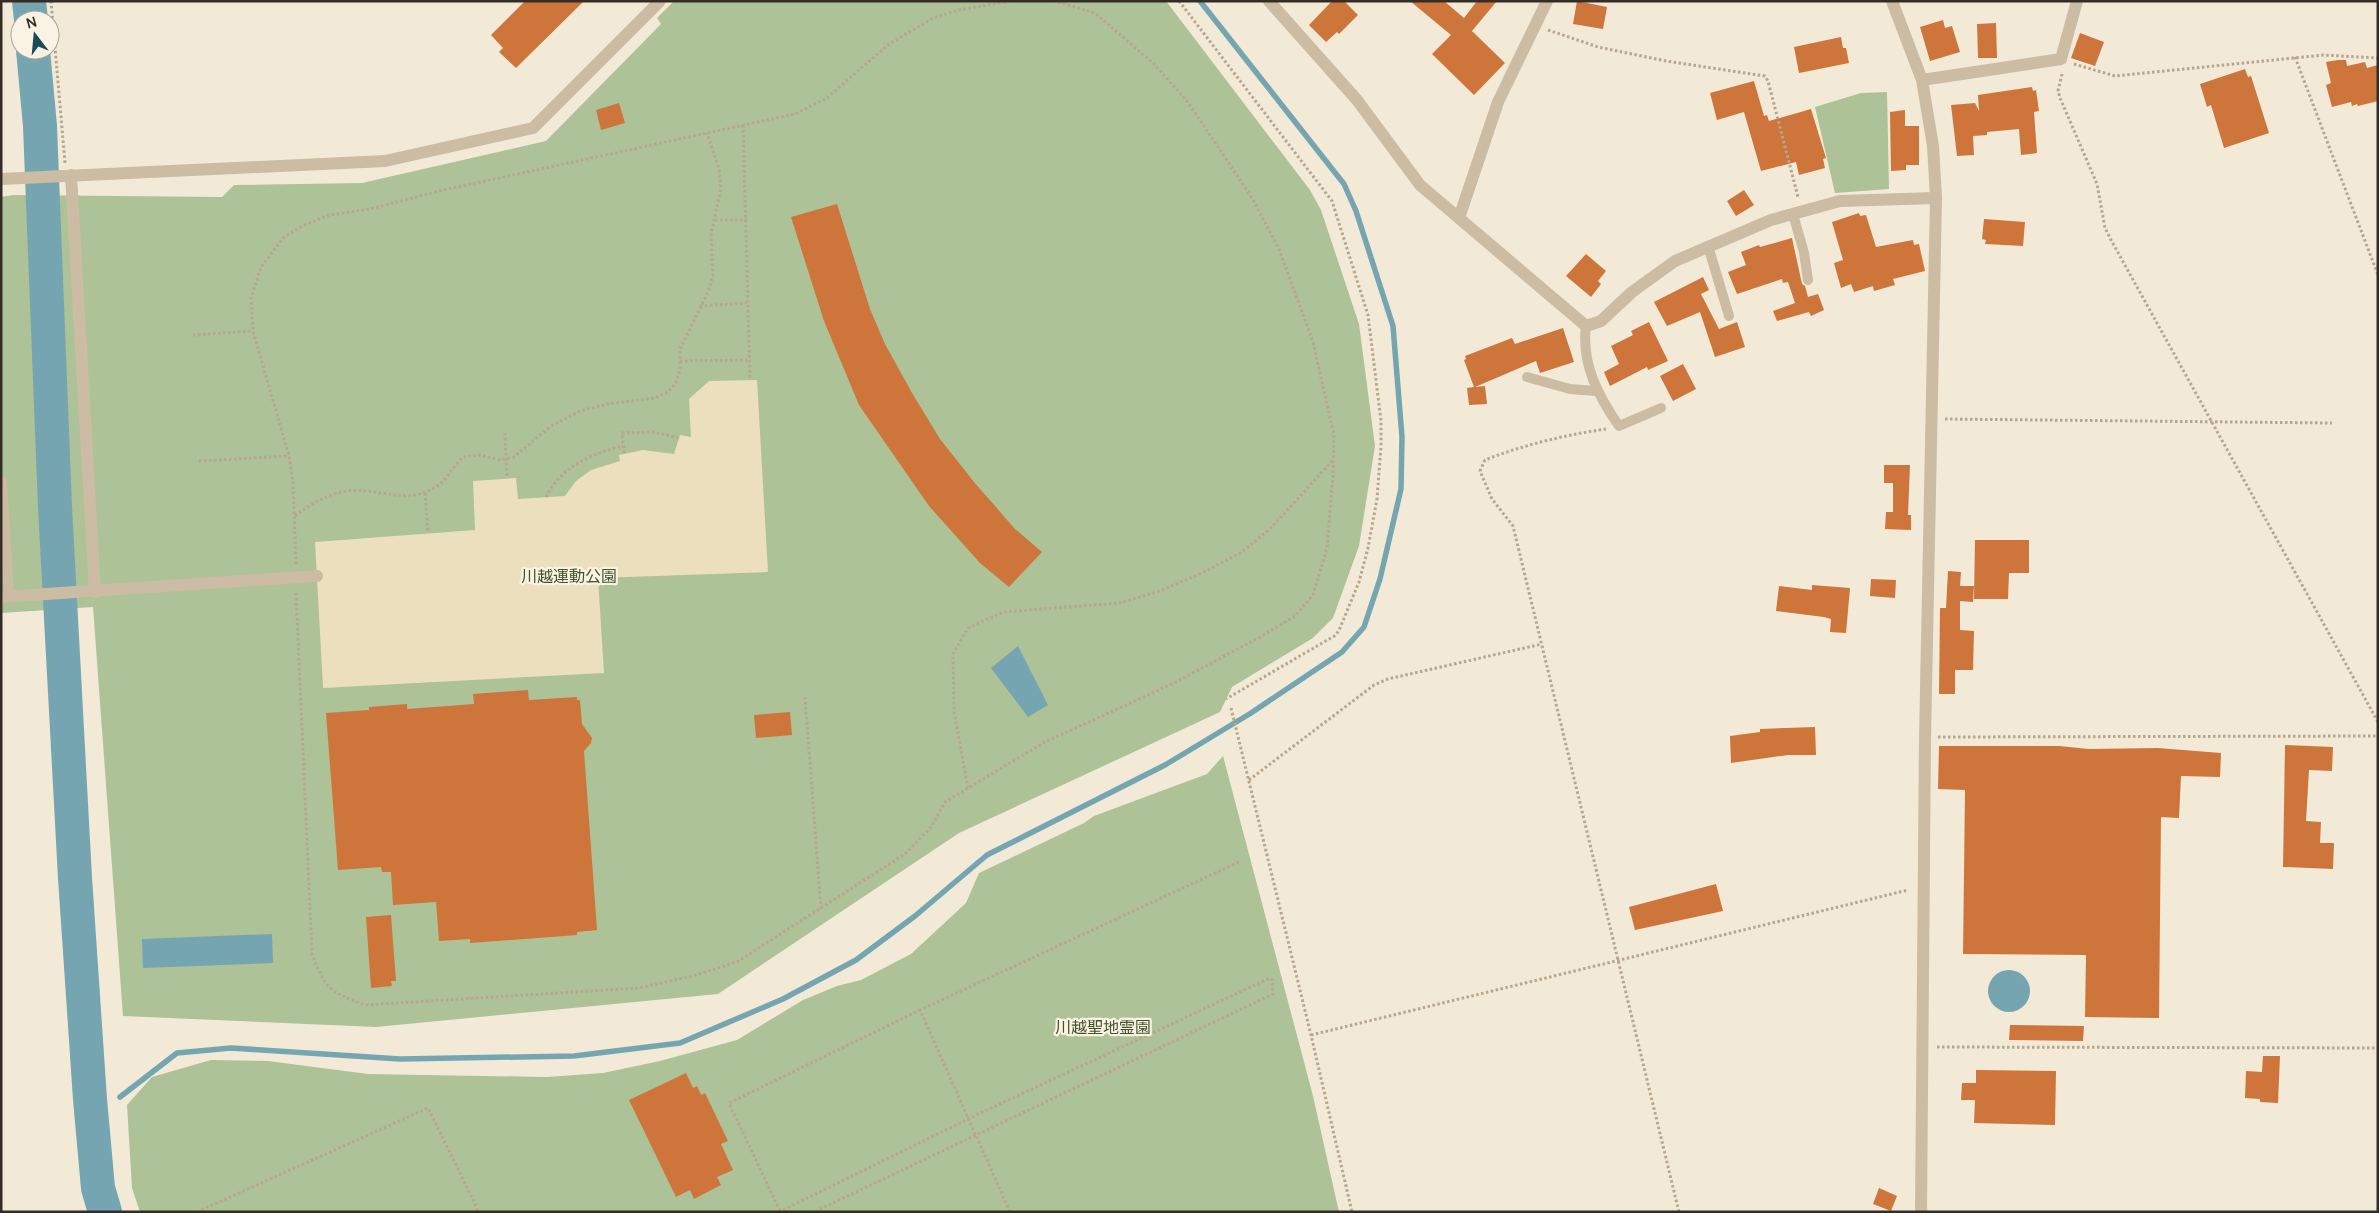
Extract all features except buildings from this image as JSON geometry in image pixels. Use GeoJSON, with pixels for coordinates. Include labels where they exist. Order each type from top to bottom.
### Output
{"type":"FeatureCollection","features":[{"type":"Feature","properties":{"kind":"street"},"geometry":{"type":"LineString","coordinates":[[1,179],[385,161],[533,128],[660,1]]}},
{"type":"Feature","properties":{"kind":"street"},"geometry":{"type":"LineString","coordinates":[[1269,1],[1357,100],[1420,185],[1586,326],[1601,321],[1632,292],[1675,261],[1771,220],[1840,201],[1936,198]]}},
{"type":"Feature","properties":{"kind":"street"},"geometry":{"type":"LineString","coordinates":[[1459,218],[1498,102],[1547,1]]}},
{"type":"Feature","properties":{"kind":"street"},"geometry":{"type":"LineString","coordinates":[[1892,1],[1922,80],[1933,146],[1936,198],[1925,738],[1923,886],[1924,1047],[1921,1212]]}},
{"type":"Feature","properties":{"kind":"street"},"geometry":{"type":"LineString","coordinates":[[1922,80],[2061,59],[2077,1]]}},
{"type":"Feature","properties":{"kind":"street"},"geometry":{"type":"LineString","coordinates":[[66,175],[95,592]]}},
{"type":"Feature","properties":{"kind":"street"},"geometry":{"type":"LineString","coordinates":[[5,596],[81,593],[295,576],[317,576]]}},
{"type":"Feature","properties":{"kind":"lane"},"geometry":{"type":"LineString","coordinates":[[1798,213],[1808,280]]}},
{"type":"Feature","properties":{"kind":"lane"},"geometry":{"type":"LineString","coordinates":[[1708,246],[1729,316]]}},
{"type":"Feature","properties":{"kind":"lane"},"geometry":{"type":"LineString","coordinates":[[1586,326],[1584,340],[1596,391],[1619,426],[1661,408]]}},
{"type":"Feature","properties":{"kind":"lane"},"geometry":{"type":"LineString","coordinates":[[1528,377],[1570,389],[1596,391]]}},
{"type":"Feature","properties":{"kind":"lane"},"geometry":{"type":"LineString","coordinates":[[2,481],[5,596]]}},
{"type":"Feature","properties":{"kind":"path"},"geometry":{"type":"LineString","coordinates":[[51,1],[66,175]]}},
{"type":"Feature","properties":{"kind":"path"},"geometry":{"type":"LineString","coordinates":[[1011,1],[959,10],[933,18],[889,44],[827,98],[795,114],[439,191],[370,209],[329,214],[284,236],[261,266],[250,298],[253,331],[289,456],[294,483],[295,576],[312,954],[321,979],[337,994],[365,1005],[638,988],[693,976],[737,962],[821,910],[905,854],[931,827],[945,802],[1043,743],[1174,683],[1295,616],[1313,595],[1327,548],[1334,460],[1334,435],[1313,342],[1279,249],[1252,198],[1187,101],[1153,63],[1095,13],[1055,1]]}},
{"type":"Feature","properties":{"kind":"path"},"geometry":{"type":"LineString","coordinates":[[1180,1],[1332,201],[1368,315],[1381,421],[1382,446],[1377,499],[1368,548],[1359,582],[1340,628],[1336,635],[1226,699]]}},
{"type":"Feature","properties":{"kind":"path"},"geometry":{"type":"LineString","coordinates":[[1535,26],[1598,47],[1666,61],[1765,76],[1768,81],[1798,213]]}},
{"type":"Feature","properties":{"kind":"path"},"geometry":{"type":"LineString","coordinates":[[2378,58],[2323,55],[2115,76],[2061,59],[2062,72],[2058,91],[2097,184],[2106,228],[2378,722]]}},
{"type":"Feature","properties":{"kind":"path"},"geometry":{"type":"LineString","coordinates":[[2295,58],[2378,275]]}},
{"type":"Feature","properties":{"kind":"path"},"geometry":{"type":"LineString","coordinates":[[743,125],[747,303],[751,360],[750,380]]}},
{"type":"Feature","properties":{"kind":"path"},"geometry":{"type":"LineString","coordinates":[[294,516],[325,497],[349,491],[409,497],[425,493],[436,488],[463,457],[470,455],[500,460],[514,457],[551,426],[580,411],[608,404],[644,400],[668,392],[676,383],[680,349],[708,290],[712,275],[711,234],[721,189],[719,169],[707,133]]}},
{"type":"Feature","properties":{"kind":"path"},"geometry":{"type":"LineString","coordinates":[[715,220],[746,220]]}},
{"type":"Feature","properties":{"kind":"path"},"geometry":{"type":"LineString","coordinates":[[700,306],[747,303]]}},
{"type":"Feature","properties":{"kind":"path"},"geometry":{"type":"LineString","coordinates":[[194,335],[253,331]]}},
{"type":"Feature","properties":{"kind":"path"},"geometry":{"type":"LineString","coordinates":[[680,361],[751,360]]}},
{"type":"Feature","properties":{"kind":"path"},"geometry":{"type":"LineString","coordinates":[[1931,418],[2332,423]]}},
{"type":"Feature","properties":{"kind":"path"},"geometry":{"type":"LineString","coordinates":[[1619,426],[1569,434],[1498,455],[1485,460],[1480,471],[1492,499],[1513,526],[1679,1212]]}},
{"type":"Feature","properties":{"kind":"path"},"geometry":{"type":"LineString","coordinates":[[624,454],[622,433],[653,432],[679,438]]}},
{"type":"Feature","properties":{"kind":"path"},"geometry":{"type":"LineString","coordinates":[[505,433],[507,478]]}},
{"type":"Feature","properties":{"kind":"path"},"geometry":{"type":"LineString","coordinates":[[546,497],[556,481],[574,466],[597,453],[623,446]]}},
{"type":"Feature","properties":{"kind":"path"},"geometry":{"type":"LineString","coordinates":[[199,461],[289,456]]}},
{"type":"Feature","properties":{"kind":"path"},"geometry":{"type":"LineString","coordinates":[[968,788],[954,712],[953,654],[968,628],[1003,612],[1120,603],[1160,591],[1204,572],[1242,552],[1271,528],[1334,460]]}},
{"type":"Feature","properties":{"kind":"path"},"geometry":{"type":"LineString","coordinates":[[425,493],[428,534]]}},
{"type":"Feature","properties":{"kind":"path"},"geometry":{"type":"LineString","coordinates":[[1248,780],[1374,685],[1388,679],[1542,644]]}},
{"type":"Feature","properties":{"kind":"path"},"geometry":{"type":"LineString","coordinates":[[805,698],[821,910]]}},
{"type":"Feature","properties":{"kind":"path"},"geometry":{"type":"LineString","coordinates":[[1231,708],[1352,1212]]}},
{"type":"Feature","properties":{"kind":"path"},"geometry":{"type":"LineString","coordinates":[[1925,738],[2378,736]]}},
{"type":"Feature","properties":{"kind":"path"},"geometry":{"type":"LineString","coordinates":[[814,1212],[1273,994],[1272,980],[1270,978],[970,1118],[780,1212],[729,1103],[920,1010],[1238,862]]}},
{"type":"Feature","properties":{"kind":"path"},"geometry":{"type":"LineString","coordinates":[[1311,1035],[1618,962],[1923,886]]}},
{"type":"Feature","properties":{"kind":"path"},"geometry":{"type":"LineString","coordinates":[[920,1010],[970,1118],[1010,1212]]}},
{"type":"Feature","properties":{"kind":"path"},"geometry":{"type":"LineString","coordinates":[[1924,1047],[2378,1048]]}},
{"type":"Feature","properties":{"kind":"path"},"geometry":{"type":"LineString","coordinates":[[197,1212],[428,1108],[479,1212]]}},
{"type":"Feature","properties":{"kind":"green space","name":"川越運動公園"},"geometry":{"type":"Polygon","coordinates":[[[674,1],[1166,1],[1310,190],[1321,210],[1359,324],[1375,446],[1359,546],[1333,618],[1313,638],[1232,687],[1220,712],[959,833],[718,994],[376,1027],[123,1016],[93,607],[1,613],[1,197],[13,195],[222,197],[234,185],[362,183],[546,141],[661,24],[657,18],[674,1]]]}},
{"type":"Feature","properties":{"kind":"green space"},"geometry":{"type":"Polygon","coordinates":[[[1887,92],[1889,189],[1835,193],[1815,107],[1861,93],[1887,92]]]}},
{"type":"Feature","properties":{"kind":"green space","name":"川越聖地霊園"},"geometry":{"type":"Polygon","coordinates":[[[1223,756],[1313,1096],[1339,1212],[140,1212],[132,1188],[127,1105],[152,1077],[211,1060],[268,1061],[368,1074],[547,1077],[603,1073],[660,1061],[737,1040],[803,1000],[837,986],[861,980],[911,954],[966,903],[979,873],[1084,823],[1094,816],[1207,774],[1223,756]]]}},
{"type":"Feature","properties":{"kind":"shaded area"},"geometry":{"type":"Polygon","coordinates":[[[757,380],[768,572],[598,578],[604,673],[323,688],[315,542],[475,530],[473,481],[516,478],[518,499],[565,496],[576,481],[591,470],[620,461],[619,455],[643,450],[674,454],[680,435],[691,437],[689,399],[709,381],[757,380]]]}},
{"type":"Feature","properties":{"kind":"water"},"geometry":{"type":"Polygon","coordinates":[[[1018,646],[1048,705],[1028,717],[991,668],[1018,646]]]}},
{"type":"Feature","properties":{"kind":"water"},"geometry":{"type":"Polygon","coordinates":[[[272,934],[273,963],[143,968],[142,939],[272,934]]]}},
{"type":"Feature","properties":{"kind":"water"},"geometry":{"type":"Polygon","coordinates":[[[2009,970],[2024,976],[2030,991],[2024,1006],[2009,1012],[1994,1006],[1988,991],[1994,976],[2009,970]]]}},
{"type":"Feature","properties":{"kind":"waterway"},"geometry":{"type":"LineString","coordinates":[[29,1],[30,10]]}},
{"type":"Feature","properties":{"kind":"waterway"},"geometry":{"type":"LineString","coordinates":[[120,1097],[177,1053],[231,1048],[400,1059],[574,1056],[680,1043],[783,999],[856,960],[915,916],[987,855],[1165,765],[1251,713],[1342,652],[1364,627],[1380,579],[1401,489],[1402,437],[1393,326],[1356,211],[1344,184],[1200,1]]}},
{"type":"Feature","properties":{"kind":"waterway"},"geometry":{"type":"LineString","coordinates":[[34,60],[40,126],[55,507],[75,878],[90,1099],[98,1188],[105,1212]]}}]}
